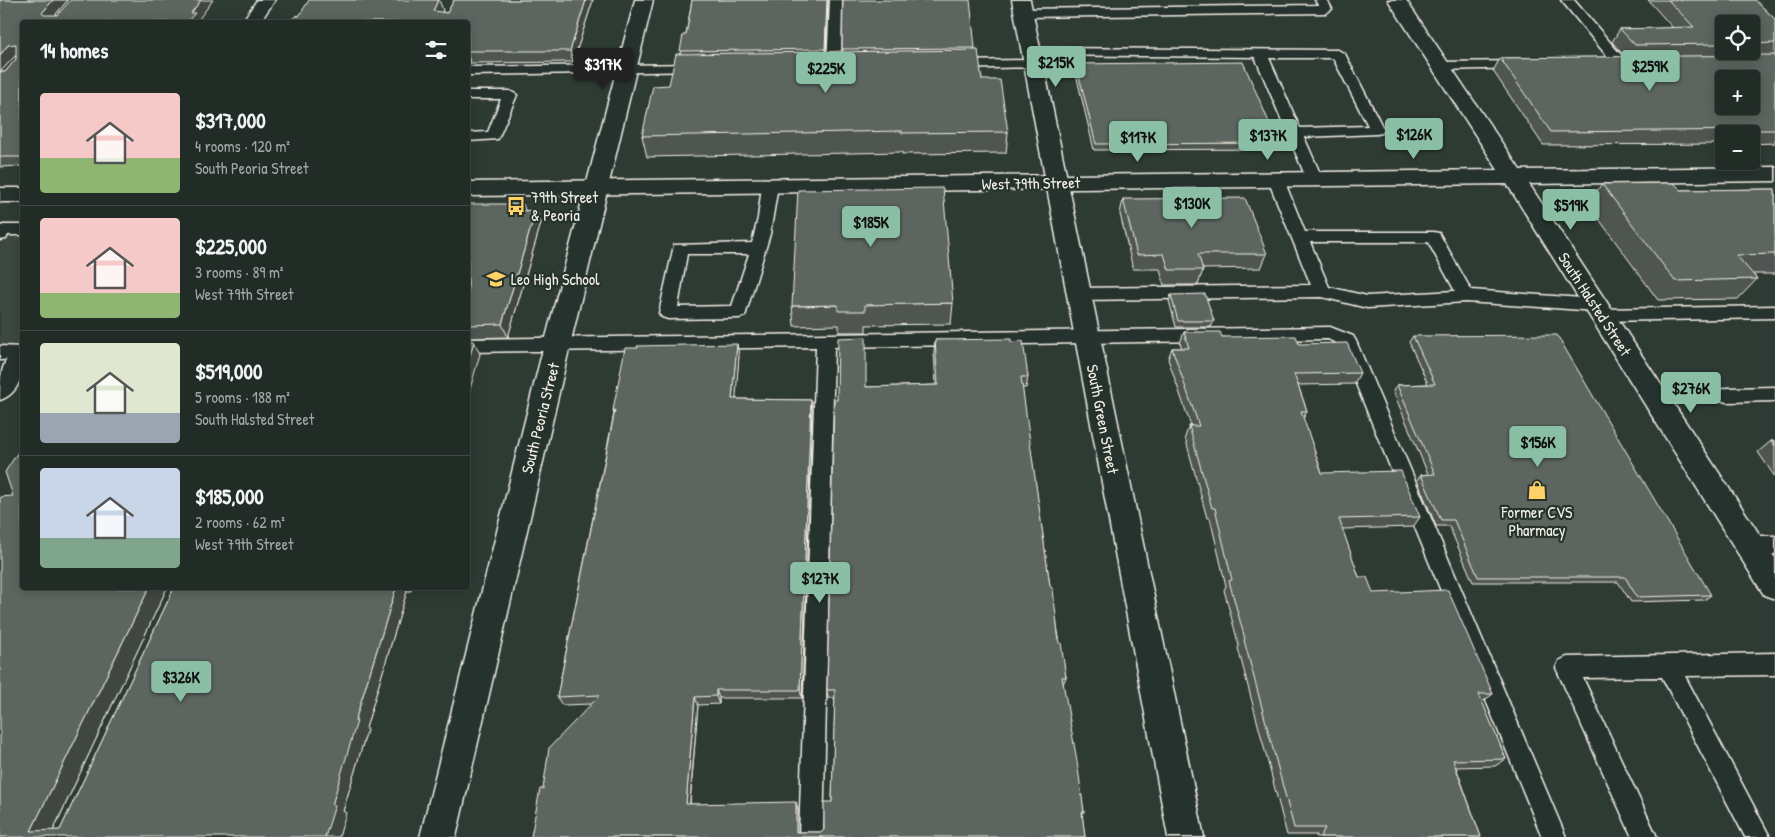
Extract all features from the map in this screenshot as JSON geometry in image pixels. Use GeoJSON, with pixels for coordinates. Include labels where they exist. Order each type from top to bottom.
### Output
{"type":"FeatureCollection","features":[{"type":"Feature","properties":{"kind":"main road"},"geometry":{"type":"LineString","coordinates":[[252,20],[266,0]]}},
{"type":"Feature","properties":{"kind":"main road","name":"South Peoria Street"},"geometry":{"type":"LineString","coordinates":[[438,837],[557,345],[644,0]]}},
{"type":"Feature","properties":{"kind":"main road","name":"South Halsted Street"},"geometry":{"type":"LineString","coordinates":[[1397,0],[1599,310],[1763,545],[1775,585]]}},
{"type":"Feature","properties":{"kind":"main road","name":"South Green Street"},"geometry":{"type":"LineString","coordinates":[[1022,6],[1186,837]]}},
{"type":"Feature","properties":{"kind":"main road","name":"West 79th Street"},"geometry":{"type":"LineString","coordinates":[[470,189],[1775,174]]}},
{"type":"Feature","properties":{"kind":"main road"},"geometry":{"type":"LineString","coordinates":[[0,195],[20,195]]}},
{"type":"Feature","properties":{"kind":"main road"},"geometry":{"type":"LineString","coordinates":[[0,390],[20,360]]}},
{"type":"Feature","properties":{"kind":"lane"},"geometry":{"type":"LineString","coordinates":[[834,66],[836,0]]}},
{"type":"Feature","properties":{"kind":"lane"},"geometry":{"type":"LineString","coordinates":[[1022,6],[1326,9],[1322,0]]}},
{"type":"Feature","properties":{"kind":"lane"},"geometry":{"type":"LineString","coordinates":[[1567,0],[1626,63],[1601,64]]}},
{"type":"Feature","properties":{"kind":"lane"},"geometry":{"type":"LineString","coordinates":[[1260,53],[1315,180]]}},
{"type":"Feature","properties":{"kind":"lane"},"geometry":{"type":"LineString","coordinates":[[940,65],[1032,58],[1260,53],[1338,54],[1377,130],[1295,133]]}},
{"type":"Feature","properties":{"kind":"lane"},"geometry":{"type":"LineString","coordinates":[[1440,66],[1531,64]]}},
{"type":"Feature","properties":{"kind":"lane"},"geometry":{"type":"LineString","coordinates":[[470,71],[708,68]]}},
{"type":"Feature","properties":{"kind":"lane"},"geometry":{"type":"LineString","coordinates":[[470,95],[510,95],[492,136],[470,137]]}},
{"type":"Feature","properties":{"kind":"lane"},"geometry":{"type":"LineString","coordinates":[[1276,180],[1322,291]]}},
{"type":"Feature","properties":{"kind":"lane"},"geometry":{"type":"LineString","coordinates":[[758,248],[680,249],[668,313],[739,312],[769,211],[770,186]]}},
{"type":"Feature","properties":{"kind":"lane"},"geometry":{"type":"LineString","coordinates":[[0,235],[4,230],[20,230]]}},
{"type":"Feature","properties":{"kind":"lane"},"geometry":{"type":"LineString","coordinates":[[1300,237],[1433,236],[1466,296]]}},
{"type":"Feature","properties":{"kind":"lane"},"geometry":{"type":"LineString","coordinates":[[1078,294],[1322,291],[1367,302],[1466,296],[1599,310],[1775,312]]}},
{"type":"Feature","properties":{"kind":"lane"},"geometry":{"type":"LineString","coordinates":[[470,346],[1330,333],[1347,341],[1554,837]]}},
{"type":"Feature","properties":{"kind":"lane"},"geometry":{"type":"LineString","coordinates":[[811,837],[825,340]]}},
{"type":"Feature","properties":{"kind":"lane"},"geometry":{"type":"LineString","coordinates":[[0,353],[20,353]]}},
{"type":"Feature","properties":{"kind":"lane"},"geometry":{"type":"LineString","coordinates":[[1727,395],[1775,394]]}},
{"type":"Feature","properties":{"kind":"lane"},"geometry":{"type":"LineString","coordinates":[[1645,837],[1567,668],[1775,664]]}},
{"type":"Feature","properties":{"kind":"lane"},"geometry":{"type":"LineString","coordinates":[[1668,666],[1758,837]]}},
{"type":"Feature","properties":{"kind":"shaded area"},"geometry":{"type":"Polygon","coordinates":[[[0,223],[20,223],[20,347],[0,347],[0,223]]]}},
{"type":"Feature","properties":{"kind":"building"},"geometry":{"type":"Polygon","coordinates":[[[0,0],[53,0],[42,13],[44,15],[57,15],[71,0],[201,0],[191,13],[195,13],[189,20],[20,20],[20,157],[0,157],[0,72],[5,72],[16,59],[16,44],[8,45],[0,55],[0,0]]]}},
{"type":"Feature","properties":{"kind":"building"},"geometry":{"type":"Polygon","coordinates":[[[309,0],[438,0],[433,11],[447,13],[454,0],[586,0],[570,51],[470,51],[470,20],[292,20],[295,16],[299,16],[309,0]]]}},
{"type":"Feature","properties":{"kind":"building"},"geometry":{"type":"Polygon","coordinates":[[[692,0],[827,0],[825,49],[680,51],[683,35],[686,35],[692,0]]]}},
{"type":"Feature","properties":{"kind":"building"},"geometry":{"type":"Polygon","coordinates":[[[843,0],[970,0],[975,48],[842,49],[843,0]]]}},
{"type":"Feature","properties":{"kind":"building"},"geometry":{"type":"Polygon","coordinates":[[[1668,0],[1755,0],[1775,19],[1775,43],[1760,44],[1760,15],[1715,15],[1715,44],[1635,45],[1620,29],[1694,27],[1668,0]]]}},
{"type":"Feature","properties":{"kind":"building"},"geometry":{"type":"Polygon","coordinates":[[[978,50],[982,80],[1000,80],[1008,132],[902,133],[902,131],[642,136],[653,86],[669,85],[676,54],[978,50]]]}},
{"type":"Feature","properties":{"kind":"building"},"geometry":{"type":"Polygon","coordinates":[[[1760,55],[1775,55],[1775,130],[1760,130],[1760,125],[1715,125],[1715,131],[1551,132],[1500,58],[1715,56],[1715,60],[1760,60],[1760,55]]]}},
{"type":"Feature","properties":{"kind":"building"},"geometry":{"type":"Polygon","coordinates":[[[1243,62],[1278,143],[1096,144],[1076,64],[1243,62]]]}},
{"type":"Feature","properties":{"kind":"building"},"geometry":{"type":"Polygon","coordinates":[[[1674,183],[1681,190],[1775,189],[1775,254],[1736,255],[1757,279],[1675,281],[1602,184],[1674,183]]]}},
{"type":"Feature","properties":{"kind":"building"},"geometry":{"type":"Polygon","coordinates":[[[943,188],[953,303],[865,305],[865,311],[838,311],[838,305],[792,306],[798,190],[943,188]]]}},
{"type":"Feature","properties":{"kind":"building"},"geometry":{"type":"Polygon","coordinates":[[[1245,198],[1267,254],[1198,254],[1203,270],[1169,270],[1164,254],[1137,255],[1123,199],[1245,198]]]}},
{"type":"Feature","properties":{"kind":"building","name":"Leo High School"},"geometry":{"type":"Polygon","coordinates":[[[470,204],[523,204],[520,211],[536,210],[502,324],[470,325],[470,204]]]}},
{"type":"Feature","properties":{"kind":"building"},"geometry":{"type":"Polygon","coordinates":[[[1205,294],[1214,321],[1178,321],[1171,295],[1205,294]]]}},
{"type":"Feature","properties":{"kind":"building"},"geometry":{"type":"Polygon","coordinates":[[[1184,332],[1220,332],[1222,337],[1296,336],[1299,344],[1347,343],[1360,373],[1294,374],[1307,411],[1301,411],[1322,473],[1401,471],[1420,517],[1339,519],[1359,577],[1367,577],[1373,593],[1448,590],[1493,694],[1479,694],[1506,759],[1453,760],[1481,837],[1320,837],[1325,828],[1294,828],[1229,581],[1232,580],[1215,508],[1212,508],[1189,426],[1199,426],[1172,348],[1189,348],[1184,332]]]}},
{"type":"Feature","properties":{"kind":"building","name":"Former CVS Pharmacy"},"geometry":{"type":"Polygon","coordinates":[[[1557,335],[1711,595],[1637,597],[1625,577],[1478,577],[1454,520],[1441,520],[1421,475],[1435,474],[1397,385],[1435,384],[1413,336],[1557,335]]]}},
{"type":"Feature","properties":{"kind":"building"},"geometry":{"type":"Polygon","coordinates":[[[866,337],[866,387],[938,385],[935,340],[1011,339],[1011,342],[1023,341],[1028,377],[1021,377],[1050,586],[1053,589],[1059,643],[1061,643],[1066,677],[1062,677],[1077,761],[1084,812],[1082,812],[1085,837],[531,837],[540,789],[543,789],[549,748],[600,695],[557,697],[615,410],[613,410],[625,348],[638,348],[637,346],[737,344],[732,399],[811,400],[800,690],[716,690],[716,696],[695,697],[686,804],[796,802],[796,832],[822,832],[824,830],[824,802],[832,802],[835,690],[827,690],[834,400],[837,400],[838,338],[866,337]]]}},
{"type":"Feature","properties":{"kind":"building"},"geometry":{"type":"Polygon","coordinates":[[[470,341],[474,341],[470,356],[470,341]]]}},
{"type":"Feature","properties":{"kind":"building"},"geometry":{"type":"Polygon","coordinates":[[[20,449],[20,590],[148,590],[31,831],[60,830],[173,590],[395,590],[355,721],[357,721],[332,805],[335,805],[325,837],[0,837],[0,497],[13,496],[5,472],[20,449]]]}},
{"type":"Feature","properties":{"kind":"place","name":"79th Street & Peoria"},"geometry":{"type":"Point","coordinates":[516,206]}},
{"type":"Feature","properties":{"kind":"place","name":"Leo High School"},"geometry":{"type":"Point","coordinates":[496,279]}},
{"type":"Feature","properties":{"kind":"place","name":"Former CVS Pharmacy"},"geometry":{"type":"Point","coordinates":[1537,490]}}]}
